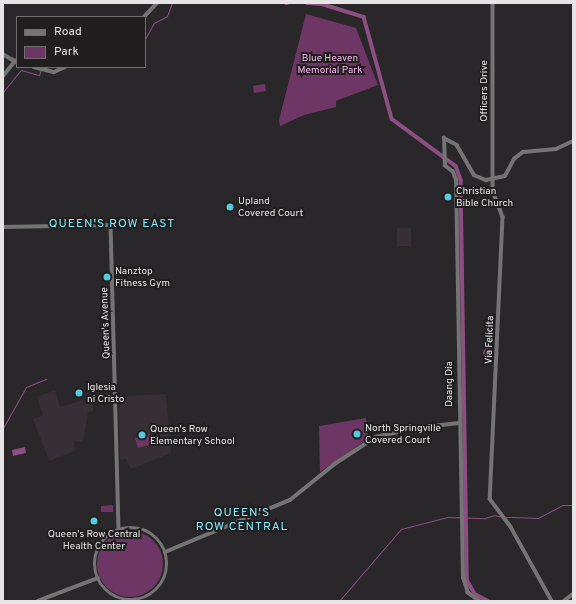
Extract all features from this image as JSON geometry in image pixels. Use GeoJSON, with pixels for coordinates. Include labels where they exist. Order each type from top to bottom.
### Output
{"type":"FeatureCollection","features":[{"type":"Feature","properties":{"kind":"street"},"geometry":{"type":"LineString","coordinates":[[145,16],[157,3]]}},
{"type":"Feature","properties":{"kind":"street","name":"Officers Drive"},"geometry":{"type":"LineString","coordinates":[[493,179],[494,3]]}},
{"type":"Feature","properties":{"kind":"street"},"geometry":{"type":"LineString","coordinates":[[3,54],[16,62],[3,76]]}},
{"type":"Feature","properties":{"kind":"street"},"geometry":{"type":"LineString","coordinates":[[36,68],[54,72],[63,68]]}},
{"type":"Feature","properties":{"kind":"street","name":"Daang Dia"},"geometry":{"type":"LineString","coordinates":[[479,601],[468,593],[464,584],[463,511],[459,424],[456,180],[453,172],[445,166],[444,138],[457,145],[474,175],[483,179],[493,179]]}},
{"type":"Feature","properties":{"kind":"street"},"geometry":{"type":"LineString","coordinates":[[493,179],[507,175],[514,159],[523,152],[556,149],[573,141]]}},
{"type":"Feature","properties":{"kind":"street","name":"Via Felicita"},"geometry":{"type":"LineString","coordinates":[[493,179],[494,194],[503,217],[491,502],[511,527],[552,601]]}},
{"type":"Feature","properties":{"kind":"street","name":"Queen's Avenue"},"geometry":{"type":"LineString","coordinates":[[3,227],[111,225],[119,530]]}},
{"type":"Feature","properties":{"kind":"street"},"geometry":{"type":"LineString","coordinates":[[165,552],[290,500],[352,451],[376,437],[410,429],[459,424]]}},
{"type":"Feature","properties":{"kind":"street"},"geometry":{"type":"LineString","coordinates":[[134,528],[144,530],[157,539],[165,552],[167,565],[162,581],[142,600],[131,600],[116,596],[107,591],[98,578],[95,561],[98,549],[108,536],[119,530],[134,528]]}},
{"type":"Feature","properties":{"kind":"street"},"geometry":{"type":"LineString","coordinates":[[38,601],[98,578]]}},
{"type":"Feature","properties":{"kind":"street"},"geometry":{"type":"LineString","coordinates":[[564,601],[573,594]]}},
{"type":"Feature","properties":{"kind":"shaded area"},"geometry":{"type":"Polygon","coordinates":[[[397,228],[411,228],[411,246],[397,246],[397,228]]]}},
{"type":"Feature","properties":{"kind":"shaded area"},"geometry":{"type":"Polygon","coordinates":[[[486,348],[490,348],[493,353],[490,358],[486,358],[483,355],[483,351],[486,348]]]}},
{"type":"Feature","properties":{"kind":"shaded area"},"geometry":{"type":"Polygon","coordinates":[[[55,390],[60,407],[84,400],[84,403],[93,402],[93,411],[88,412],[83,442],[74,441],[75,451],[49,461],[33,419],[43,415],[37,397],[55,390]]]}},
{"type":"Feature","properties":{"kind":"shaded area","name":"Queen's Row Elementary School"},"geometry":{"type":"Polygon","coordinates":[[[166,394],[171,453],[131,469],[126,459],[120,460],[119,396],[166,394]]]}},
{"type":"Feature","properties":{"kind":"shaded area"},"geometry":{"type":"Polygon","coordinates":[[[25,447],[26,453],[13,456],[12,450],[25,447]]]}},
{"type":"Feature","properties":{"kind":"green space","name":"Blue Heaven Memorial Park"},"geometry":{"type":"Polygon","coordinates":[[[306,14],[356,28],[378,85],[336,101],[336,107],[304,115],[280,126],[279,120],[306,14]]]}},
{"type":"Feature","properties":{"kind":"green space"},"geometry":{"type":"Polygon","coordinates":[[[265,84],[266,91],[254,93],[253,86],[265,84]]]}},
{"type":"Feature","properties":{"kind":"green space"},"geometry":{"type":"Polygon","coordinates":[[[366,418],[369,438],[320,472],[319,426],[366,418]]]}},
{"type":"Feature","properties":{"kind":"green space"},"geometry":{"type":"Polygon","coordinates":[[[150,434],[152,444],[138,448],[135,438],[150,434]]]}},
{"type":"Feature","properties":{"kind":"green space"},"geometry":{"type":"Polygon","coordinates":[[[113,505],[113,512],[101,512],[101,506],[113,505]]]}},
{"type":"Feature","properties":{"kind":"green space"},"geometry":{"type":"Polygon","coordinates":[[[130,531],[143,534],[153,541],[160,551],[163,564],[160,577],[153,587],[143,594],[130,597],[117,594],[107,587],[100,577],[97,564],[100,551],[107,541],[117,534],[130,531]]]}},
{"type":"Feature","properties":{"kind":"waterway"},"geometry":{"type":"LineString","coordinates":[[146,37],[154,23],[167,16],[172,3]]}},
{"type":"Feature","properties":{"kind":"waterway"},"geometry":{"type":"LineString","coordinates":[[307,3],[322,4],[364,17],[392,119],[456,166],[461,180],[467,580],[475,594],[488,601]]}},
{"type":"Feature","properties":{"kind":"waterway"},"geometry":{"type":"LineString","coordinates":[[11,57],[16,59]]}},
{"type":"Feature","properties":{"kind":"waterway"},"geometry":{"type":"LineString","coordinates":[[3,92],[21,70],[39,75],[42,68]]}},
{"type":"Feature","properties":{"kind":"waterway"},"geometry":{"type":"LineString","coordinates":[[3,428],[26,387],[46,379]]}},
{"type":"Feature","properties":{"kind":"waterway"},"geometry":{"type":"LineString","coordinates":[[511,517],[538,518],[562,505],[573,505]]}},
{"type":"Feature","properties":{"kind":"waterway"},"geometry":{"type":"LineString","coordinates":[[339,601],[401,529],[447,517],[485,518],[494,515],[503,517]]}},
{"type":"Feature","properties":{"kind":"place","name":"Christian Bible Church"},"geometry":{"type":"Point","coordinates":[448,197]}},
{"type":"Feature","properties":{"kind":"place","name":"Upland Covered Court"},"geometry":{"type":"Point","coordinates":[230,207]}},
{"type":"Feature","properties":{"kind":"place","name":"Nanztop Fitness Gym"},"geometry":{"type":"Point","coordinates":[107,277]}},
{"type":"Feature","properties":{"kind":"place","name":"Iglesia ni Cristo"},"geometry":{"type":"Point","coordinates":[79,393]}},
{"type":"Feature","properties":{"kind":"place","name":"North Springville Covered Court"},"geometry":{"type":"Point","coordinates":[357,434]}},
{"type":"Feature","properties":{"kind":"place","name":"Queen's Row Elementary School"},"geometry":{"type":"Point","coordinates":[142,435]}},
{"type":"Feature","properties":{"kind":"place","name":"Queen's Row Central Health Center"},"geometry":{"type":"Point","coordinates":[94,521]}},
{"type":"Feature","properties":{"kind":"district","name":"QUEEN'S ROW EAST"},"geometry":{"type":"Point","coordinates":[112,225]}},
{"type":"Feature","properties":{"kind":"district","name":"QUEEN'S ROW CENTRAL"},"geometry":{"type":"Point","coordinates":[242,521]}}]}
